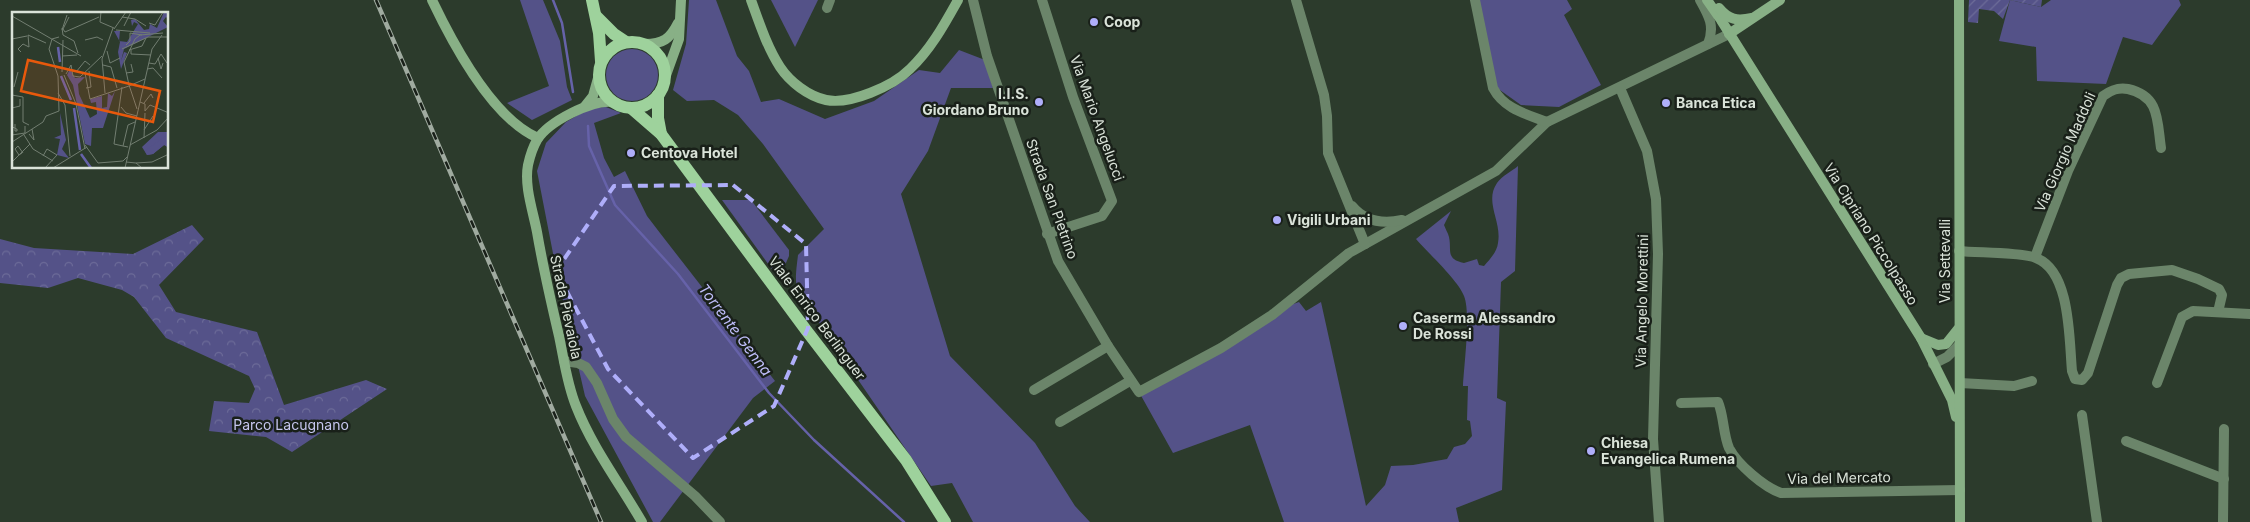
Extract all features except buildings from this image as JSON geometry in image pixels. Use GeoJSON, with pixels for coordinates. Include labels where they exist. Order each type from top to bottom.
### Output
{"type":"FeatureCollection","features":[{"type":"Feature","properties":{"kind":"main road"},"geometry":{"type":"LineString","coordinates":[[432,0],[475,78],[505,113],[528,134],[538,138],[551,126],[584,107],[596,103],[613,102],[631,108],[649,103],[658,95]]}},
{"type":"Feature","properties":{"kind":"main road"},"geometry":{"type":"LineString","coordinates":[[584,107],[593,96],[602,61],[596,15],[592,0]]}},
{"type":"Feature","properties":{"kind":"main road"},"geometry":{"type":"LineString","coordinates":[[661,134],[658,118],[658,95],[680,39],[681,0]]}},
{"type":"Feature","properties":{"kind":"main road"},"geometry":{"type":"LineString","coordinates":[[751,0],[766,39],[781,68],[793,82],[810,94],[827,100],[845,100],[890,84],[909,70],[923,56],[940,32],[958,0]]}},
{"type":"Feature","properties":{"kind":"main road"},"geometry":{"type":"LineString","coordinates":[[1706,0],[1721,20]]}},
{"type":"Feature","properties":{"kind":"main road"},"geometry":{"type":"LineString","coordinates":[[1729,34],[1780,0]]}},
{"type":"Feature","properties":{"kind":"main road","name":"Via Settevalli"},"geometry":{"type":"LineString","coordinates":[[1959,0],[1958,328],[1960,522]]}},
{"type":"Feature","properties":{"kind":"main road"},"geometry":{"type":"LineString","coordinates":[[1716,4],[1721,20]]}},
{"type":"Feature","properties":{"kind":"main road"},"geometry":{"type":"LineString","coordinates":[[1716,4],[1725,15],[1735,20],[1755,17]]}},
{"type":"Feature","properties":{"kind":"main road"},"geometry":{"type":"LineString","coordinates":[[596,15],[614,34],[626,42]]}},
{"type":"Feature","properties":{"kind":"main road"},"geometry":{"type":"LineString","coordinates":[[1744,57],[1741,36],[1755,17]]}},
{"type":"Feature","properties":{"kind":"main road"},"geometry":{"type":"LineString","coordinates":[[602,61],[614,46],[626,42],[645,44],[664,42],[673,33],[679,20]]}},
{"type":"Feature","properties":{"kind":"main road","name":"Via Cipriano Piccolpasso"},"geometry":{"type":"LineString","coordinates":[[1721,20],[1920,338],[1954,406],[1960,433]]}},
{"type":"Feature","properties":{"kind":"main road"},"geometry":{"type":"LineString","coordinates":[[645,44],[660,58],[665,78]]}},
{"type":"Feature","properties":{"kind":"main road"},"geometry":{"type":"LineString","coordinates":[[598,78],[606,96],[613,102]]}},
{"type":"Feature","properties":{"kind":"main road","name":"Viale Enrico Berlinguer"},"geometry":{"type":"LineString","coordinates":[[631,108],[661,134],[806,330],[906,460],[945,522]]}},
{"type":"Feature","properties":{"kind":"main road","name":"Strada Pievaiola"},"geometry":{"type":"LineString","coordinates":[[538,138],[528,166],[528,182],[564,361],[576,406],[642,522]]}},
{"type":"Feature","properties":{"kind":"main road"},"geometry":{"type":"LineString","coordinates":[[1920,338],[1938,345],[1946,344],[1958,328]]}},
{"type":"Feature","properties":{"kind":"street","name":"Strada San Pietrino"},"geometry":{"type":"LineString","coordinates":[[973,0],[987,56],[1047,234],[1058,261],[1108,346],[1139,392],[1221,348],[1272,315],[1344,256],[1365,244]]}},
{"type":"Feature","properties":{"kind":"street","name":"Via Mario Angelucci"},"geometry":{"type":"LineString","coordinates":[[1042,0],[1073,96],[1112,201],[1102,216],[1047,234]]}},
{"type":"Feature","properties":{"kind":"street"},"geometry":{"type":"LineString","coordinates":[[1296,0],[1324,95],[1327,116],[1328,153],[1365,244],[1496,170],[1547,122],[1729,34]]}},
{"type":"Feature","properties":{"kind":"street"},"geometry":{"type":"LineString","coordinates":[[1475,0],[1493,88],[1505,104],[1547,122]]}},
{"type":"Feature","properties":{"kind":"street"},"geometry":{"type":"LineString","coordinates":[[1700,0],[1710,16],[1713,28],[1708,44]]}},
{"type":"Feature","properties":{"kind":"street","name":"Via Angelo Morettini"},"geometry":{"type":"LineString","coordinates":[[1620,88],[1647,151],[1655,192],[1658,254],[1653,439],[1660,522]]}},
{"type":"Feature","properties":{"kind":"street","name":"Via Giorgio Maddoli"},"geometry":{"type":"LineString","coordinates":[[2035,257],[2068,172],[2103,96],[2110,90],[2121,88],[2138,92],[2148,98],[2155,107],[2161,148]]}},
{"type":"Feature","properties":{"kind":"street"},"geometry":{"type":"LineString","coordinates":[[1347,200],[1370,221],[1393,222],[1411,218]]}},
{"type":"Feature","properties":{"kind":"street"},"geometry":{"type":"LineString","coordinates":[[1958,251],[2035,257],[2046,263],[2060,286],[2066,303],[2072,371],[2075,378],[2082,380],[2088,373],[2121,278],[2129,274],[2172,270],[2198,279],[2219,290],[2222,295],[2218,312]]}},
{"type":"Feature","properties":{"kind":"street"},"geometry":{"type":"LineString","coordinates":[[2157,383],[2182,317],[2193,311],[2250,314]]}},
{"type":"Feature","properties":{"kind":"street"},"geometry":{"type":"LineString","coordinates":[[1933,364],[1947,357],[1959,345]]}},
{"type":"Feature","properties":{"kind":"street"},"geometry":{"type":"LineString","coordinates":[[1034,390],[1108,346]]}},
{"type":"Feature","properties":{"kind":"street"},"geometry":{"type":"LineString","coordinates":[[564,361],[578,363],[586,367],[597,383],[613,419],[626,437],[695,496],[720,522]]}},
{"type":"Feature","properties":{"kind":"street"},"geometry":{"type":"LineString","coordinates":[[1060,422],[1130,381]]}},
{"type":"Feature","properties":{"kind":"street"},"geometry":{"type":"LineString","coordinates":[[1946,389],[1952,392],[1960,386],[2014,386],[2032,381]]}},
{"type":"Feature","properties":{"kind":"street","name":"Via del Mercato"},"geometry":{"type":"LineString","coordinates":[[1681,403],[1718,402],[1729,447],[1736,457],[1770,489],[1781,493],[1960,490]]}},
{"type":"Feature","properties":{"kind":"street"},"geometry":{"type":"LineString","coordinates":[[2082,416],[2097,522]]}},
{"type":"Feature","properties":{"kind":"street"},"geometry":{"type":"LineString","coordinates":[[2224,429],[2224,522]]}},
{"type":"Feature","properties":{"kind":"street"},"geometry":{"type":"LineString","coordinates":[[2126,441],[2224,479]]}},
{"type":"Feature","properties":{"kind":"highlighted area"},"geometry":{"type":"Polygon","coordinates":[[[733,185],[806,244],[808,328],[774,406],[693,458],[608,369],[556,271],[614,186],[733,185]]]}},
{"type":"Feature","properties":{"kind":"green space"},"geometry":{"type":"Polygon","coordinates":[[[520,0],[543,0],[560,41],[567,87],[572,100],[532,120],[507,103],[549,86],[520,0]]]}},
{"type":"Feature","properties":{"kind":"green space"},"geometry":{"type":"Polygon","coordinates":[[[689,0],[716,0],[737,56],[749,71],[761,102],[779,99],[825,119],[874,101],[919,70],[940,73],[959,50],[985,60],[993,88],[951,88],[928,151],[901,194],[950,356],[1035,443],[1075,506],[1090,522],[973,522],[952,483],[931,486],[799,294],[796,282],[798,255],[824,229],[763,144],[738,115],[714,100],[687,101],[673,90],[686,44],[689,0]]]}},
{"type":"Feature","properties":{"kind":"green space"},"geometry":{"type":"Polygon","coordinates":[[[771,0],[818,0],[795,47],[771,0]]]}},
{"type":"Feature","properties":{"kind":"green space"},"geometry":{"type":"Polygon","coordinates":[[[1478,0],[1567,0],[1572,9],[1564,15],[1601,85],[1559,107],[1521,105],[1497,88],[1478,0]]]}},
{"type":"Feature","properties":{"kind":"green space"},"geometry":{"type":"Polygon","coordinates":[[[1969,0],[2010,0],[2003,19],[1994,11],[1979,9],[1978,23],[1968,22],[1969,0]]]}},
{"type":"Feature","properties":{"kind":"green space"},"geometry":{"type":"Polygon","coordinates":[[[2010,0],[2041,7],[2051,0],[2179,0],[2181,5],[2152,45],[2123,37],[2106,84],[2037,81],[2036,47],[1999,41],[2010,0]]]}},
{"type":"Feature","properties":{"kind":"green space"},"geometry":{"type":"Polygon","coordinates":[[[2010,0],[2042,0],[2041,7],[2010,0]]]}},
{"type":"Feature","properties":{"kind":"green space"},"geometry":{"type":"Polygon","coordinates":[[[627,49],[637,49],[646,53],[654,61],[658,75],[654,89],[646,97],[637,101],[627,101],[618,97],[610,89],[606,80],[606,70],[610,61],[618,53],[627,49]]]}},
{"type":"Feature","properties":{"kind":"green space"},"geometry":{"type":"Polygon","coordinates":[[[606,107],[621,113],[594,123],[604,158],[614,177],[625,171],[647,216],[775,381],[753,398],[660,522],[653,522],[585,396],[558,279],[537,171],[546,143],[566,122],[590,108],[606,107]]]}},
{"type":"Feature","properties":{"kind":"green space"},"geometry":{"type":"Polygon","coordinates":[[[1518,166],[1515,271],[1501,282],[1497,398],[1506,402],[1502,490],[1456,508],[1459,522],[1284,522],[1250,425],[1173,453],[1139,392],[1279,309],[1299,302],[1306,311],[1321,302],[1366,506],[1385,485],[1391,466],[1413,465],[1447,459],[1454,447],[1465,444],[1472,436],[1470,421],[1467,420],[1468,386],[1463,386],[1467,326],[1466,304],[1456,282],[1416,239],[1451,211],[1444,225],[1449,237],[1450,253],[1458,261],[1464,263],[1477,259],[1479,265],[1484,266],[1495,252],[1499,235],[1493,205],[1493,190],[1499,180],[1518,166]]]}},
{"type":"Feature","properties":{"kind":"green space"},"geometry":{"type":"Polygon","coordinates":[[[722,200],[751,200],[789,250],[789,256],[779,279],[722,200]]]}},
{"type":"Feature","properties":{"kind":"green space","name":"Parco Lacugnano"},"geometry":{"type":"Polygon","coordinates":[[[192,225],[204,239],[159,285],[176,312],[257,332],[284,405],[366,380],[387,389],[292,452],[266,437],[209,431],[214,401],[249,403],[255,389],[249,376],[166,338],[134,297],[122,290],[78,278],[48,288],[0,283],[0,239],[34,248],[133,254],[192,225]]]}},
{"type":"Feature","properties":{"kind":"waterway","name":"Torrente Genna"},"geometry":{"type":"LineString","coordinates":[[553,0],[562,23],[573,92]]}},
{"type":"Feature","properties":{"kind":"waterway","name":"Torrente Genna"},"geometry":{"type":"LineString","coordinates":[[588,126],[589,146],[615,205],[678,274],[769,393],[814,440],[904,522]]}},
{"type":"Feature","properties":{"kind":"railway"},"geometry":{"type":"LineString","coordinates":[[376,0],[601,522]]}},
{"type":"Feature","properties":{"kind":"place","name":"Coop"},"geometry":{"type":"Point","coordinates":[1094,22]}},
{"type":"Feature","properties":{"kind":"place","name":"I.I.S. Giordano Bruno"},"geometry":{"type":"Point","coordinates":[1039,102]}},
{"type":"Feature","properties":{"kind":"place","name":"Banca Etica"},"geometry":{"type":"Point","coordinates":[1666,103]}},
{"type":"Feature","properties":{"kind":"place","name":"Centova Hotel"},"geometry":{"type":"Point","coordinates":[631,153]}},
{"type":"Feature","properties":{"kind":"place","name":"Vigili Urbani"},"geometry":{"type":"Point","coordinates":[1277,220]}},
{"type":"Feature","properties":{"kind":"place","name":"Caserma Alessandro De Rossi"},"geometry":{"type":"Point","coordinates":[1403,326]}},
{"type":"Feature","properties":{"kind":"place","name":"Chiesa Evangelica Rumena"},"geometry":{"type":"Point","coordinates":[1591,451]}}]}
